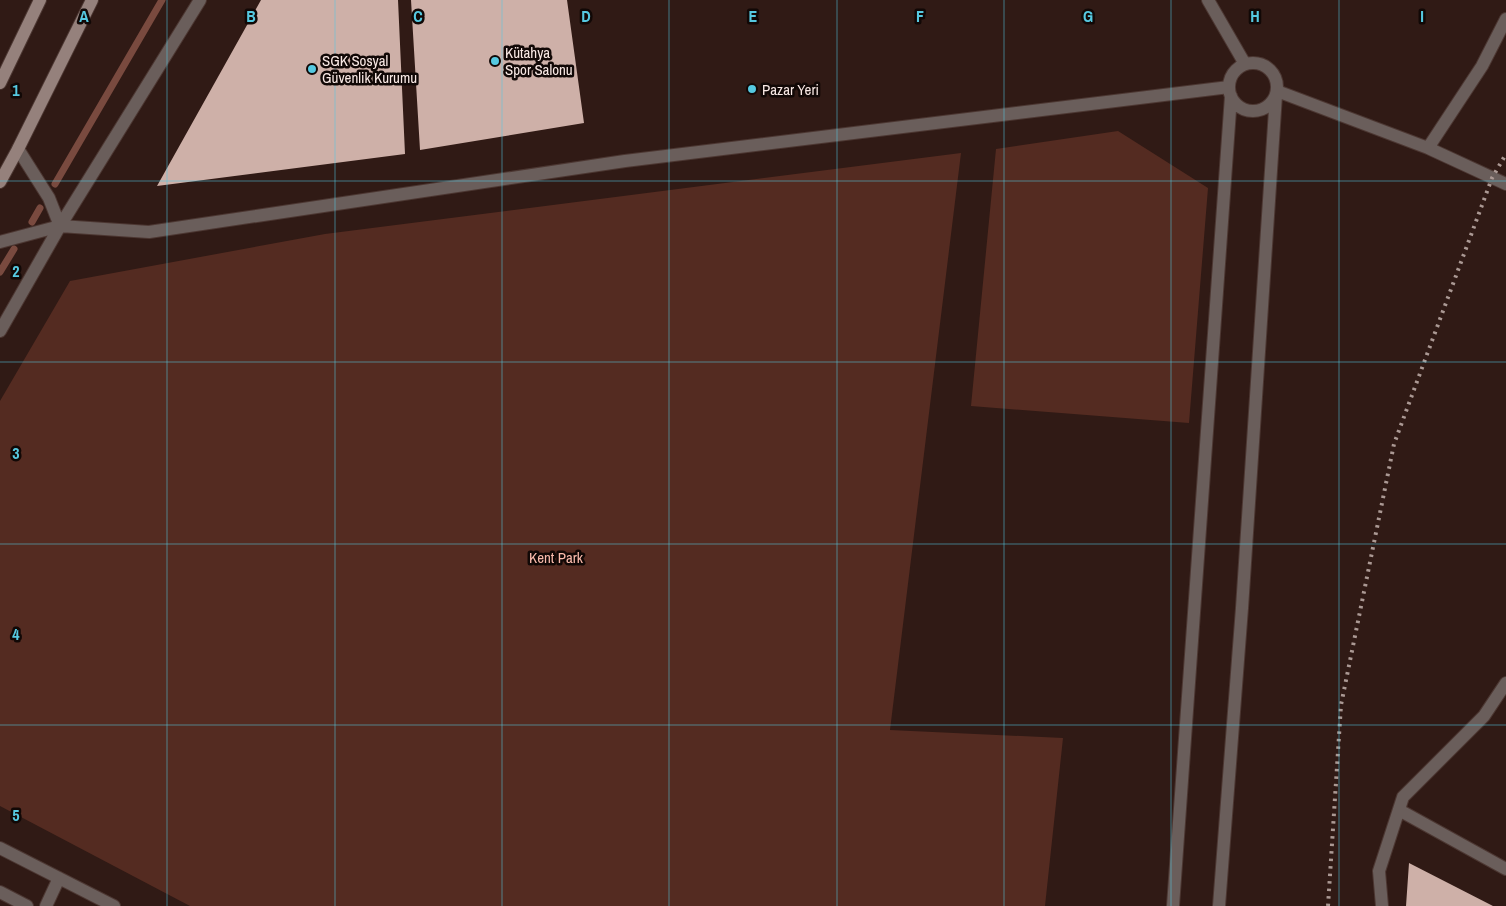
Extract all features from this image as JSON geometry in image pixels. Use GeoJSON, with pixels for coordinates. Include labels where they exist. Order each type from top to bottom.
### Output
{"type":"FeatureCollection","features":[{"type":"Feature","properties":{"kind":"main road"},"geometry":{"type":"LineString","coordinates":[[0,82],[40,0]]}},
{"type":"Feature","properties":{"kind":"main road"},"geometry":{"type":"LineString","coordinates":[[0,182],[92,0]]}},
{"type":"Feature","properties":{"kind":"street"},"geometry":{"type":"LineString","coordinates":[[0,331],[60,226],[200,0]]}},
{"type":"Feature","properties":{"kind":"street"},"geometry":{"type":"LineString","coordinates":[[1208,0],[1245,64]]}},
{"type":"Feature","properties":{"kind":"street"},"geometry":{"type":"LineString","coordinates":[[1428,148],[1482,66],[1506,19]]}},
{"type":"Feature","properties":{"kind":"street"},"geometry":{"type":"LineString","coordinates":[[1173,906],[1230,91],[1233,73],[1245,64],[1252,62],[1259,63],[1272,70],[1276,77],[1277,93],[1242,608],[1219,906]]}},
{"type":"Feature","properties":{"kind":"street"},"geometry":{"type":"LineString","coordinates":[[0,242],[60,226],[149,232],[625,161],[1230,91]]}},
{"type":"Feature","properties":{"kind":"street"},"geometry":{"type":"LineString","coordinates":[[1230,91],[1236,104],[1244,109],[1254,111],[1264,109],[1271,103],[1277,93]]}},
{"type":"Feature","properties":{"kind":"street"},"geometry":{"type":"LineString","coordinates":[[1277,93],[1428,148],[1506,184]]}},
{"type":"Feature","properties":{"kind":"street"},"geometry":{"type":"LineString","coordinates":[[18,149],[49,198],[60,226]]}},
{"type":"Feature","properties":{"kind":"street"},"geometry":{"type":"LineString","coordinates":[[1382,906],[1379,871],[1403,797],[1484,716],[1506,683]]}},
{"type":"Feature","properties":{"kind":"street"},"geometry":{"type":"LineString","coordinates":[[1399,810],[1506,868]]}},
{"type":"Feature","properties":{"kind":"street"},"geometry":{"type":"LineString","coordinates":[[0,848],[114,906]]}},
{"type":"Feature","properties":{"kind":"street"},"geometry":{"type":"LineString","coordinates":[[46,906],[58,878]]}},
{"type":"Feature","properties":{"kind":"street"},"geometry":{"type":"LineString","coordinates":[[0,892],[27,906]]}},
{"type":"Feature","properties":{"kind":"green space"},"geometry":{"type":"Polygon","coordinates":[[[1118,131],[1208,188],[1189,423],[971,406],[996,149],[1118,131]]]}},
{"type":"Feature","properties":{"kind":"green space","name":"Kent Park"},"geometry":{"type":"Polygon","coordinates":[[[961,153],[890,730],[1063,738],[1045,906],[190,906],[0,806],[0,401],[70,281],[325,234],[961,153]]]}},
{"type":"Feature","properties":{"kind":"building","name":"SGK Sosyal Güvenlik Kurumu"},"geometry":{"type":"Polygon","coordinates":[[[261,0],[398,0],[405,154],[157,186],[261,0]]]}},
{"type":"Feature","properties":{"kind":"building","name":"Kütahya Spor Salonu"},"geometry":{"type":"Polygon","coordinates":[[[411,0],[567,0],[584,123],[420,150],[411,0]]]}},
{"type":"Feature","properties":{"kind":"building"},"geometry":{"type":"Polygon","coordinates":[[[1409,863],[1493,906],[1406,906],[1409,863]]]}},
{"type":"Feature","properties":{"kind":"waterway"},"geometry":{"type":"LineString","coordinates":[[55,184],[162,0]]}},
{"type":"Feature","properties":{"kind":"waterway"},"geometry":{"type":"LineString","coordinates":[[32,222],[40,208]]}},
{"type":"Feature","properties":{"kind":"waterway"},"geometry":{"type":"LineString","coordinates":[[0,272],[14,249]]}},
{"type":"Feature","properties":{"kind":"railway"},"geometry":{"type":"LineString","coordinates":[[1328,906],[1341,705],[1394,444],[1492,178],[1506,154]]}},
{"type":"Feature","properties":{"kind":"place","name":"Kütahya Spor Salonu"},"geometry":{"type":"Point","coordinates":[495,61]}},
{"type":"Feature","properties":{"kind":"place","name":"SGK Sosyal Güvenlik Kurumu"},"geometry":{"type":"Point","coordinates":[312,69]}},
{"type":"Feature","properties":{"kind":"place","name":"Pazar Yeri"},"geometry":{"type":"Point","coordinates":[752,89]}}]}
